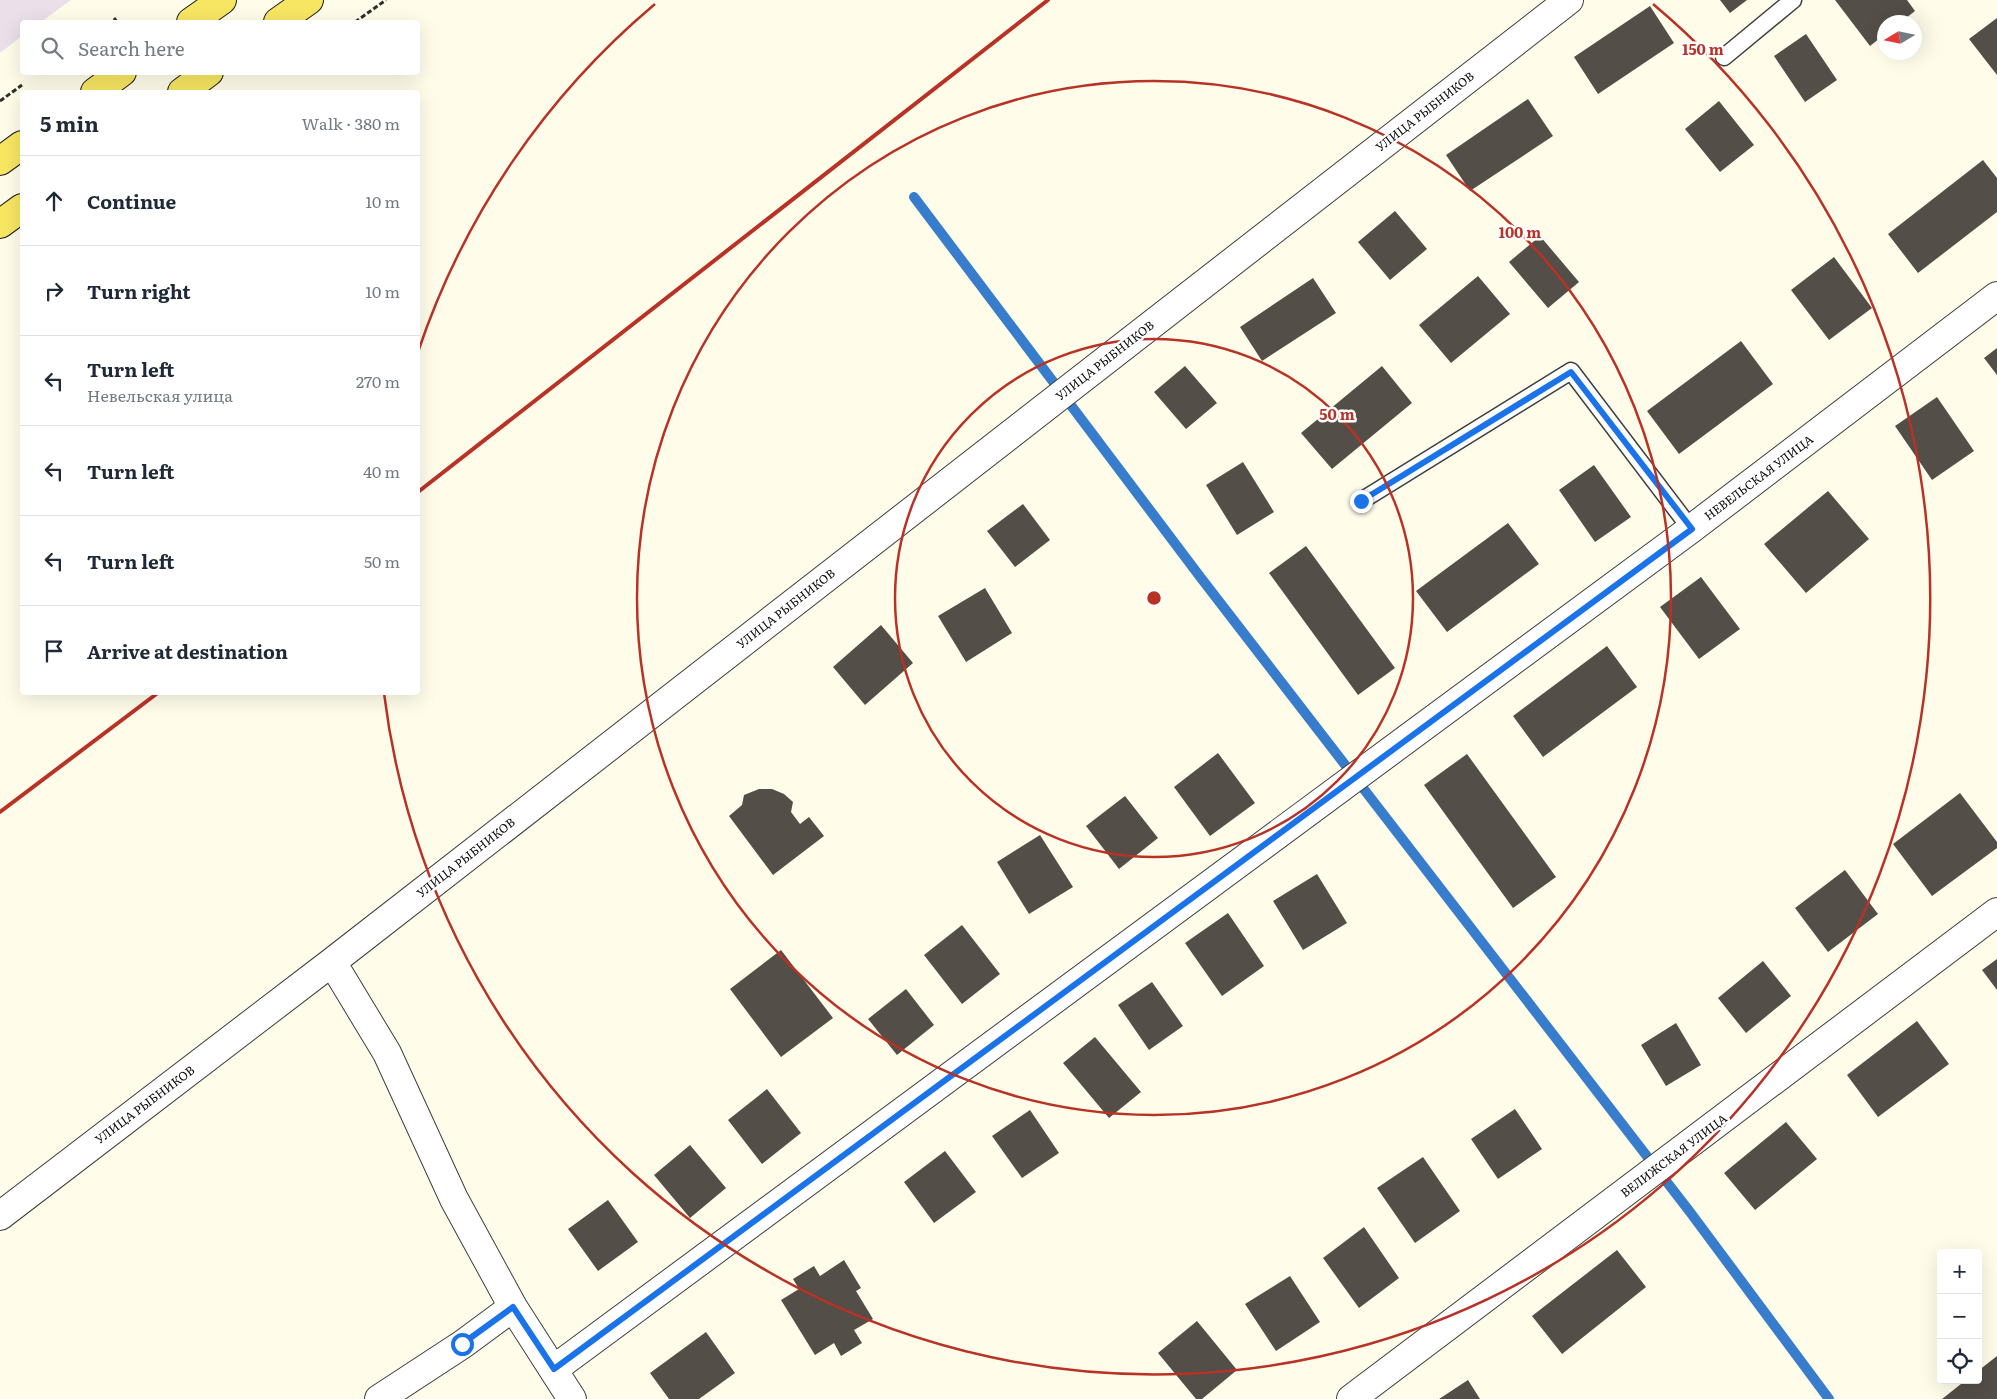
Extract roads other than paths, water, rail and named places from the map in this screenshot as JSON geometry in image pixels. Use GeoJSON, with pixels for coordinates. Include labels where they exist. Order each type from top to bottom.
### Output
{"type":"FeatureCollection","features":[{"type":"Feature","properties":{"kind":"main road"},"geometry":{"type":"LineString","coordinates":[[194,20],[222,0]]}},
{"type":"Feature","properties":{"kind":"main road"},"geometry":{"type":"LineString","coordinates":[[281,20],[309,0]]}},
{"type":"Feature","properties":{"kind":"main road"},"geometry":{"type":"LineString","coordinates":[[98,90],[118,75]]}},
{"type":"Feature","properties":{"kind":"main road"},"geometry":{"type":"LineString","coordinates":[[185,90],[205,75]]}},
{"type":"Feature","properties":{"kind":"main road"},"geometry":{"type":"LineString","coordinates":[[0,161],[20,146]]}},
{"type":"Feature","properties":{"kind":"main road"},"geometry":{"type":"LineString","coordinates":[[0,224],[20,209]]}},
{"type":"Feature","properties":{"kind":"street","name":"УЛИЦА РЫБНИКОВ"},"geometry":{"type":"LineString","coordinates":[[0,1216],[332,962],[1569,0]]}},
{"type":"Feature","properties":{"kind":"street","name":"НЕВЕЛЬСКАЯ УЛИЦА"},"geometry":{"type":"LineString","coordinates":[[554,1369],[1692,529],[1997,296]]}},
{"type":"Feature","properties":{"kind":"street","name":"ВЕЛИЖСКАЯ УЛИЦА"},"geometry":{"type":"LineString","coordinates":[[1351,1399],[1997,912]]}},
{"type":"Feature","properties":{"kind":"street"},"geometry":{"type":"LineString","coordinates":[[332,962],[387,1054],[454,1199],[513,1307],[572,1399]]}},
{"type":"Feature","properties":{"kind":"street"},"geometry":{"type":"LineString","coordinates":[[379,1399],[462,1344],[513,1307]]}},
{"type":"Feature","properties":{"kind":"lane"},"geometry":{"type":"LineString","coordinates":[[1724,57],[1794,0]]}},
{"type":"Feature","properties":{"kind":"lane"},"geometry":{"type":"LineString","coordinates":[[1361,501],[1571,372],[1692,529]]}},
{"type":"Feature","properties":{"kind":"waterway"},"geometry":{"type":"LineString","coordinates":[[914,197],[1201,578],[1690,1212],[1829,1399]]}},
{"type":"Feature","properties":{"kind":"railway"},"geometry":{"type":"LineString","coordinates":[[420,490],[1048,0]]}},
{"type":"Feature","properties":{"kind":"railway"},"geometry":{"type":"LineString","coordinates":[[0,812],[155,695]]}}]}
